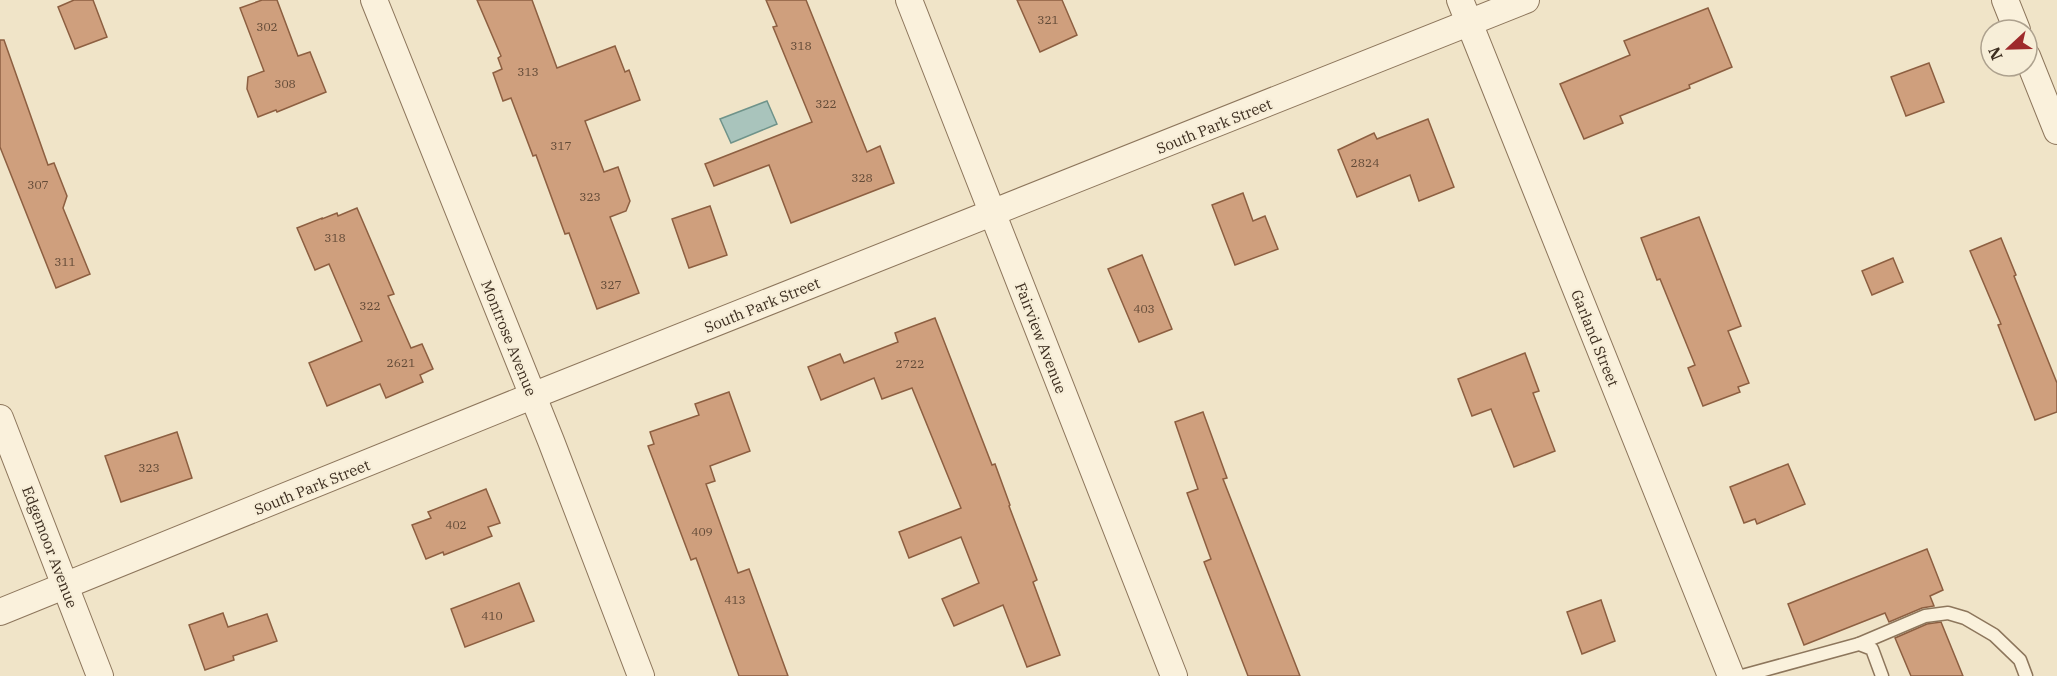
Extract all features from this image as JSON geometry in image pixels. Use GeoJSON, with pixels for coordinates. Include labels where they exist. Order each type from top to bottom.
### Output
{"type":"FeatureCollection","features":[{"type":"Feature","properties":{"kind":"street","name":"Montrose Avenue"},"geometry":{"type":"LineString","coordinates":[[374,0],[641,676]]}},
{"type":"Feature","properties":{"kind":"street","name":"Fairview Avenue"},"geometry":{"type":"LineString","coordinates":[[909,0],[1174,676]]}},
{"type":"Feature","properties":{"kind":"street","name":"Garland Street"},"geometry":{"type":"LineString","coordinates":[[1460,0],[1731,676]]}},
{"type":"Feature","properties":{"kind":"street","name":"South Park Street"},"geometry":{"type":"LineString","coordinates":[[0,612],[532,396],[1526,0]]}},
{"type":"Feature","properties":{"kind":"street"},"geometry":{"type":"LineString","coordinates":[[2005,0],[2012,18]]}},
{"type":"Feature","properties":{"kind":"street"},"geometry":{"type":"LineString","coordinates":[[2036,78],[2057,131]]}},
{"type":"Feature","properties":{"kind":"street","name":"Edgemoor Avenue"},"geometry":{"type":"LineString","coordinates":[[0,418],[100,676]]}},
{"type":"Feature","properties":{"kind":"lane"},"geometry":{"type":"LineString","coordinates":[[1742,676],[1859,644],[1924,616],[1948,613],[1965,618],[1994,635],[2020,660],[2026,676]]}},
{"type":"Feature","properties":{"kind":"lane"},"geometry":{"type":"LineString","coordinates":[[1859,644],[1872,649],[1882,676]]}},
{"type":"Feature","properties":{"kind":"water"},"geometry":{"type":"Polygon","coordinates":[[[767,101],[777,124],[731,143],[720,119],[767,101]]]}},
{"type":"Feature","properties":{"kind":"building"},"geometry":{"type":"Polygon","coordinates":[[[74,0],[93,0],[107,37],[75,49],[58,7],[74,0]]]}},
{"type":"Feature","properties":{"kind":"building"},"geometry":{"type":"Polygon","coordinates":[[[262,0],[277,0],[298,56],[310,52],[326,92],[277,112],[276,110],[258,117],[247,89],[248,77],[264,71],[240,8],[262,0]]]}},
{"type":"Feature","properties":{"kind":"building"},"geometry":{"type":"Polygon","coordinates":[[[477,0],[532,0],[557,68],[615,46],[625,72],[629,70],[640,100],[585,121],[604,172],[618,167],[630,201],[626,211],[610,217],[639,293],[597,309],[569,233],[565,234],[536,155],[533,156],[511,98],[503,101],[493,73],[502,69],[498,58],[501,56],[477,0]]]}},
{"type":"Feature","properties":{"kind":"building"},"geometry":{"type":"Polygon","coordinates":[[[766,0],[806,0],[867,152],[880,146],[894,183],[791,223],[769,165],[714,186],[705,164],[812,122],[773,27],[777,26],[766,0]]]}},
{"type":"Feature","properties":{"kind":"building"},"geometry":{"type":"Polygon","coordinates":[[[1017,0],[1062,0],[1077,35],[1040,52],[1017,0]]]}},
{"type":"Feature","properties":{"kind":"building"},"geometry":{"type":"Polygon","coordinates":[[[1708,8],[1732,67],[1689,85],[1690,88],[1620,116],[1623,123],[1584,139],[1560,84],[1630,55],[1624,41],[1708,8]]]}},
{"type":"Feature","properties":{"kind":"building"},"geometry":{"type":"Polygon","coordinates":[[[0,40],[4,40],[48,165],[54,163],[67,196],[63,208],[90,274],[56,288],[0,147],[0,40]]]}},
{"type":"Feature","properties":{"kind":"building"},"geometry":{"type":"Polygon","coordinates":[[[1929,63],[1944,102],[1906,116],[1891,77],[1929,63]]]}},
{"type":"Feature","properties":{"kind":"building"},"geometry":{"type":"Polygon","coordinates":[[[1428,119],[1454,187],[1419,201],[1410,175],[1357,197],[1338,150],[1374,133],[1377,139],[1428,119]]]}},
{"type":"Feature","properties":{"kind":"building"},"geometry":{"type":"Polygon","coordinates":[[[1243,193],[1253,221],[1265,216],[1278,249],[1235,265],[1212,205],[1243,193]]]}},
{"type":"Feature","properties":{"kind":"building"},"geometry":{"type":"Polygon","coordinates":[[[710,206],[727,255],[689,268],[672,219],[710,206]]]}},
{"type":"Feature","properties":{"kind":"building"},"geometry":{"type":"Polygon","coordinates":[[[357,208],[394,294],[388,296],[411,348],[422,344],[433,369],[420,375],[423,382],[386,398],[380,384],[327,406],[309,363],[362,341],[329,264],[315,270],[297,228],[357,208]]]}},
{"type":"Feature","properties":{"kind":"building"},"geometry":{"type":"Polygon","coordinates":[[[1699,217],[1741,326],[1728,331],[1749,383],[1738,387],[1740,392],[1703,406],[1688,368],[1695,365],[1641,238],[1699,217]]]}},
{"type":"Feature","properties":{"kind":"building"},"geometry":{"type":"Polygon","coordinates":[[[2001,238],[2057,383],[2057,412],[2035,420],[1998,325],[2001,324],[1970,251],[2001,238]]]}},
{"type":"Feature","properties":{"kind":"building"},"geometry":{"type":"Polygon","coordinates":[[[1142,255],[1172,329],[1139,342],[1108,269],[1142,255]]]}},
{"type":"Feature","properties":{"kind":"building"},"geometry":{"type":"Polygon","coordinates":[[[1893,258],[1903,282],[1872,295],[1862,271],[1893,258]]]}},
{"type":"Feature","properties":{"kind":"building"},"geometry":{"type":"Polygon","coordinates":[[[935,318],[992,465],[995,464],[1037,580],[1033,582],[1060,655],[1027,667],[1003,605],[954,626],[942,599],[979,583],[961,537],[909,558],[899,532],[961,508],[912,388],[882,399],[874,378],[821,400],[808,367],[840,354],[844,363],[898,342],[895,333],[935,318]]]}},
{"type":"Feature","properties":{"kind":"building"},"geometry":{"type":"Polygon","coordinates":[[[1525,353],[1539,391],[1533,393],[1555,451],[1514,467],[1491,409],[1472,416],[1458,379],[1525,353]]]}},
{"type":"Feature","properties":{"kind":"building"},"geometry":{"type":"Polygon","coordinates":[[[729,392],[750,451],[710,466],[715,481],[706,484],[738,573],[749,569],[788,676],[739,676],[696,558],[691,560],[648,446],[654,444],[650,432],[699,415],[695,404],[729,392]]]}},
{"type":"Feature","properties":{"kind":"building"},"geometry":{"type":"Polygon","coordinates":[[[1203,412],[1227,478],[1223,479],[1300,676],[1248,676],[1204,562],[1211,559],[1187,493],[1198,489],[1175,422],[1203,412]]]}},
{"type":"Feature","properties":{"kind":"building"},"geometry":{"type":"Polygon","coordinates":[[[177,432],[192,478],[121,502],[105,456],[177,432]]]}},
{"type":"Feature","properties":{"kind":"building"},"geometry":{"type":"Polygon","coordinates":[[[1788,464],[1805,504],[1757,524],[1755,519],[1744,523],[1730,487],[1788,464]]]}},
{"type":"Feature","properties":{"kind":"building"},"geometry":{"type":"Polygon","coordinates":[[[486,489],[500,523],[488,527],[492,536],[444,555],[443,552],[426,559],[412,525],[431,518],[428,512],[486,489]]]}},
{"type":"Feature","properties":{"kind":"building"},"geometry":{"type":"Polygon","coordinates":[[[1927,549],[1943,590],[1930,596],[1934,606],[1922,608],[1889,622],[1885,613],[1804,645],[1788,604],[1927,549]]]}},
{"type":"Feature","properties":{"kind":"building"},"geometry":{"type":"Polygon","coordinates":[[[519,583],[534,621],[465,647],[451,609],[519,583]]]}},
{"type":"Feature","properties":{"kind":"building"},"geometry":{"type":"Polygon","coordinates":[[[1601,600],[1615,641],[1582,654],[1567,612],[1601,600]]]}},
{"type":"Feature","properties":{"kind":"building"},"geometry":{"type":"Polygon","coordinates":[[[223,613],[228,627],[267,614],[277,641],[233,656],[234,660],[205,670],[189,625],[223,613]]]}},
{"type":"Feature","properties":{"kind":"building"},"geometry":{"type":"Polygon","coordinates":[[[1941,622],[1963,676],[1911,676],[1895,638],[1927,624],[1941,622]]]}}]}
